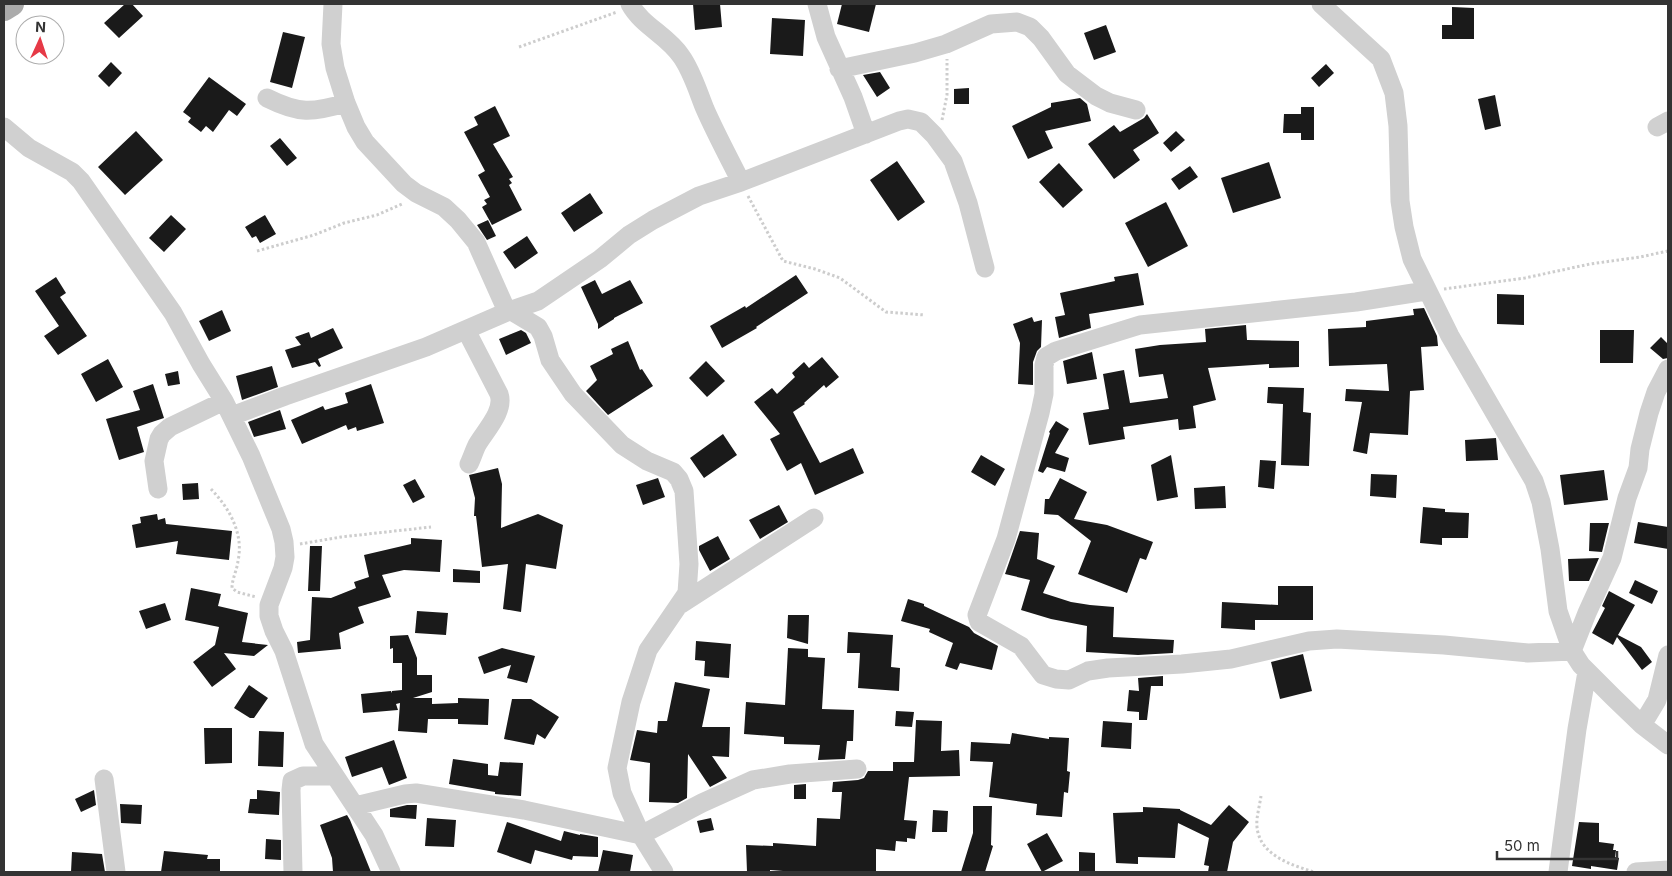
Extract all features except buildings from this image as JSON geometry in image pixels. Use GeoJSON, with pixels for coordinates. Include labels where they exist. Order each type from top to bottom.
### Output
{"type":"FeatureCollection","features":[{"type":"Feature","properties":{"kind":"main road"},"geometry":{"type":"LineString","coordinates":[[4,9],[12,4]]}},
{"type":"Feature","properties":{"kind":"street"},"geometry":{"type":"LineString","coordinates":[[333,4],[331,44],[337,77],[356,127],[365,142],[404,184],[421,196],[444,207],[458,220],[476,242],[499,296],[509,311],[538,327],[552,363],[573,394],[622,445],[647,461],[670,470],[679,479],[684,491],[689,564],[688,593],[657,635],[645,657],[631,702],[618,761],[618,776],[622,793],[641,835],[664,872]]}},
{"type":"Feature","properties":{"kind":"street"},"geometry":{"type":"LineString","coordinates":[[817,4],[820,20],[853,97],[866,134]]}},
{"type":"Feature","properties":{"kind":"street"},"geometry":{"type":"LineString","coordinates":[[1321,4],[1382,59],[1394,93],[1398,126],[1400,201],[1412,259],[1426,291],[1493,412],[1534,481],[1541,502],[1550,549],[1558,611],[1572,651],[1580,665],[1587,672],[1642,725],[1668,746]]}},
{"type":"Feature","properties":{"kind":"street"},"geometry":{"type":"LineString","coordinates":[[631,5],[640,18],[665,37],[683,58],[708,116],[741,182]]}},
{"type":"Feature","properties":{"kind":"street"},"geometry":{"type":"LineString","coordinates":[[839,68],[895,58],[946,44],[991,24],[1006,22],[1025,24],[1041,38],[1067,74],[1096,96],[1110,103],[1136,110]]}},
{"type":"Feature","properties":{"kind":"street"},"geometry":{"type":"LineString","coordinates":[[267,98],[283,106],[303,111],[324,110],[346,103]]}},
{"type":"Feature","properties":{"kind":"street"},"geometry":{"type":"LineString","coordinates":[[158,489],[154,461],[159,439],[170,427],[228,409],[285,396],[426,348],[509,311],[538,301],[600,259],[629,235],[699,196],[741,182],[899,121],[908,119],[921,122],[934,135],[953,161],[968,203],[985,268]]}},
{"type":"Feature","properties":{"kind":"street"},"geometry":{"type":"LineString","coordinates":[[4,128],[29,148],[72,172],[81,181],[165,301],[228,409],[251,456],[281,529],[284,546],[283,568],[269,605],[269,616],[284,651],[314,744],[374,835],[391,872]]}},
{"type":"Feature","properties":{"kind":"street"},"geometry":{"type":"LineString","coordinates":[[1426,291],[1347,303],[1140,325],[1056,351],[1046,357],[1044,365],[1044,394],[1040,413],[1006,538],[977,618],[981,625],[1002,634],[1021,646],[1043,675],[1056,680],[1069,680],[1088,671],[1108,668],[1231,659],[1309,641],[1337,639],[1444,645],[1528,653],[1572,651]]}},
{"type":"Feature","properties":{"kind":"street"},"geometry":{"type":"LineString","coordinates":[[466,330],[499,394],[501,402],[492,421],[476,446],[469,464]]}},
{"type":"Feature","properties":{"kind":"street"},"geometry":{"type":"LineString","coordinates":[[1572,651],[1612,558],[1627,498],[1638,468],[1640,449],[1662,394],[1665,373],[1668,369]]}},
{"type":"Feature","properties":{"kind":"street"},"geometry":{"type":"LineString","coordinates":[[681,604],[814,518]]}},
{"type":"Feature","properties":{"kind":"street"},"geometry":{"type":"LineString","coordinates":[[1642,725],[1657,700],[1668,655]]}},
{"type":"Feature","properties":{"kind":"street"},"geometry":{"type":"LineString","coordinates":[[1558,872],[1587,672]]}},
{"type":"Feature","properties":{"kind":"street"},"geometry":{"type":"LineString","coordinates":[[355,806],[416,793],[524,810],[641,835],[702,803],[753,780],[790,774],[858,769]]}},
{"type":"Feature","properties":{"kind":"street"},"geometry":{"type":"LineString","coordinates":[[293,872],[292,781],[303,776],[334,776]]}},
{"type":"Feature","properties":{"kind":"street"},"geometry":{"type":"LineString","coordinates":[[104,779],[116,872]]}},
{"type":"Feature","properties":{"kind":"street"},"geometry":{"type":"LineString","coordinates":[[1636,872],[1668,870]]}},
{"type":"Feature","properties":{"kind":"path"},"geometry":{"type":"LineString","coordinates":[[519,47],[631,5]]}},
{"type":"Feature","properties":{"kind":"path"},"geometry":{"type":"LineString","coordinates":[[934,135],[945,111],[947,95],[946,44]]}},
{"type":"Feature","properties":{"kind":"path"},"geometry":{"type":"LineString","coordinates":[[741,182],[783,261],[815,268],[840,278],[886,312],[925,315]]}},
{"type":"Feature","properties":{"kind":"path"},"geometry":{"type":"LineString","coordinates":[[258,252],[314,235],[344,223],[377,215],[421,196]]}},
{"type":"Feature","properties":{"kind":"path"},"geometry":{"type":"LineString","coordinates":[[1426,291],[1525,278],[1590,264],[1640,258],[1668,251]]}},
{"type":"Feature","properties":{"kind":"path"},"geometry":{"type":"LineString","coordinates":[[211,489],[229,512],[240,544],[232,584],[233,589],[237,592],[271,601]]}},
{"type":"Feature","properties":{"kind":"path"},"geometry":{"type":"LineString","coordinates":[[284,546],[341,537],[431,528]]}},
{"type":"Feature","properties":{"kind":"path"},"geometry":{"type":"LineString","coordinates":[[1261,796],[1256,821],[1263,847],[1282,861],[1314,872]]}}]}
